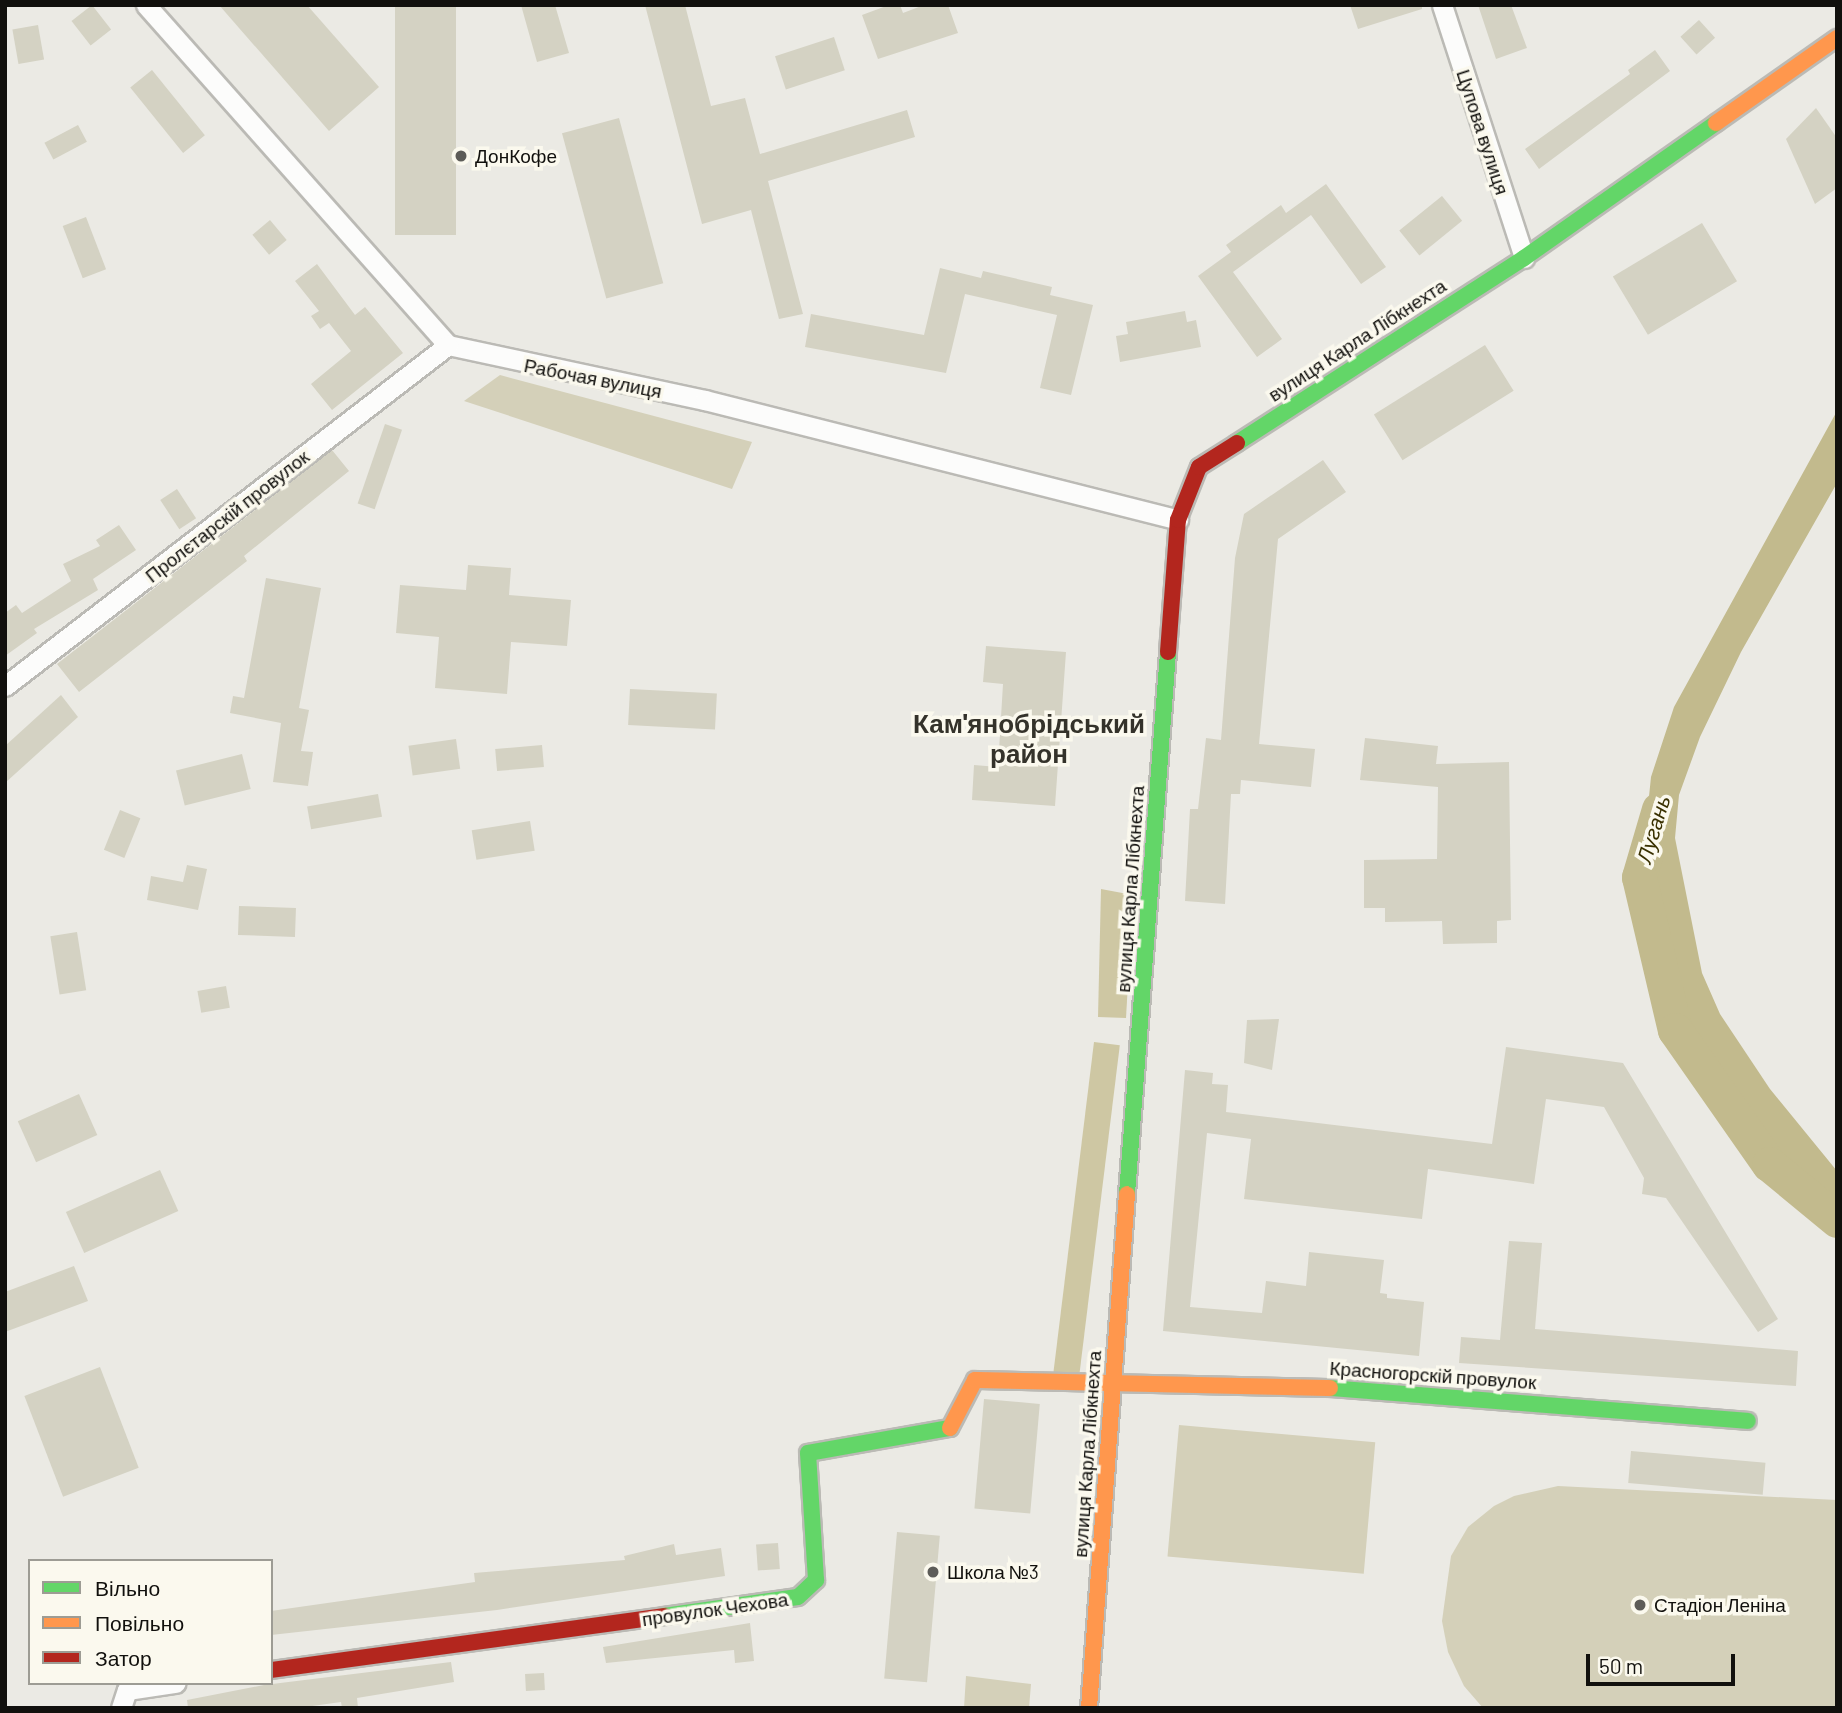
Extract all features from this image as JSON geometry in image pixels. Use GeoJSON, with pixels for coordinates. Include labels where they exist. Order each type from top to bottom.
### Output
{"type":"FeatureCollection","features":[{"type":"Feature","properties":{"kind":"street"},"geometry":{"type":"LineString","coordinates":[[146,5],[449,345]]}},
{"type":"Feature","properties":{"kind":"street","name":"Цупова вулиця"},"geometry":{"type":"LineString","coordinates":[[1442,5],[1524,258]]}},
{"type":"Feature","properties":{"kind":"street","name":"вулиця Карла Лібкнехта"},"geometry":{"type":"LineString","coordinates":[[1089,1708],[1178,520],[1199,467],[1524,258],[1837,38]]}},
{"type":"Feature","properties":{"kind":"street","name":"Рабочая вулиця"},"geometry":{"type":"LineString","coordinates":[[449,345],[705,400],[1178,520]]}},
{"type":"Feature","properties":{"kind":"street","name":"Пролєтарскій провулок"},"geometry":{"type":"LineString","coordinates":[[5,687],[449,345]]}},
{"type":"Feature","properties":{"kind":"street","name":"провулок Чехова"},"geometry":{"type":"LineString","coordinates":[[273,1670],[798,1597],[816,1580],[808,1453],[950,1429],[975,1380],[1114,1381]]}},
{"type":"Feature","properties":{"kind":"street","name":"Красногорскій провулок"},"geometry":{"type":"LineString","coordinates":[[1114,1381],[1337,1388],[1748,1422]]}},
{"type":"Feature","properties":{"kind":"street"},"geometry":{"type":"LineString","coordinates":[[121,1708],[127,1690],[161,1685]]}},
{"type":"Feature","properties":{"kind":"shaded area"},"geometry":{"type":"Polygon","coordinates":[[[500,375],[752,442],[732,489],[464,401],[500,375]]]}},
{"type":"Feature","properties":{"kind":"shaded area"},"geometry":{"type":"Polygon","coordinates":[[[1101,889],[1133,895],[1126,1018],[1098,1017],[1101,889]]]}},
{"type":"Feature","properties":{"kind":"shaded area"},"geometry":{"type":"Polygon","coordinates":[[[1094,1042],[1120,1045],[1079,1376],[1053,1373],[1094,1042]]]}},
{"type":"Feature","properties":{"kind":"shaded area"},"geometry":{"type":"Polygon","coordinates":[[[1179,1425],[1375,1442],[1364,1574],[1167,1556],[1179,1425]]]}},
{"type":"Feature","properties":{"kind":"shaded area","name":"Стадіон Леніна"},"geometry":{"type":"Polygon","coordinates":[[[1558,1486],[1837,1500],[1837,1708],[1483,1708],[1464,1686],[1448,1652],[1442,1621],[1451,1556],[1468,1527],[1494,1506],[1514,1496],[1558,1486]]]}},
{"type":"Feature","properties":{"kind":"shaded area"},"geometry":{"type":"Polygon","coordinates":[[[966,1676],[1031,1684],[1029,1708],[964,1708],[966,1676]]]}},
{"type":"Feature","properties":{"kind":"water"},"geometry":{"type":"Polygon","coordinates":[[[1837,411],[1837,483],[1741,652],[1700,737],[1679,795],[1675,838],[1702,973],[1720,1014],[1770,1089],[1837,1171],[1837,1218],[1723,1083],[1696,1036],[1667,965],[1663,927],[1644,845],[1651,777],[1674,707],[1837,411]]]}},
{"type":"Feature","properties":{"kind":"building"},"geometry":{"type":"Polygon","coordinates":[[[92,5],[111,29],[91,45],[72,21],[92,5]]]}},
{"type":"Feature","properties":{"kind":"building"},"geometry":{"type":"Polygon","coordinates":[[[219,5],[307,5],[379,87],[329,131],[219,5]]]}},
{"type":"Feature","properties":{"kind":"building"},"geometry":{"type":"Polygon","coordinates":[[[395,5],[456,5],[456,235],[395,235],[395,5]]]}},
{"type":"Feature","properties":{"kind":"building"},"geometry":{"type":"Polygon","coordinates":[[[521,5],[555,5],[569,53],[537,62],[521,5]]]}},
{"type":"Feature","properties":{"kind":"building"},"geometry":{"type":"Polygon","coordinates":[[[645,5],[685,5],[711,106],[745,98],[760,154],[907,110],[915,137],[768,181],[803,314],[779,319],[751,210],[702,224],[645,5]]]}},
{"type":"Feature","properties":{"kind":"building"},"geometry":{"type":"Polygon","coordinates":[[[889,5],[900,5],[903,13],[924,5],[948,5],[958,33],[878,59],[862,15],[889,5]]]}},
{"type":"Feature","properties":{"kind":"building"},"geometry":{"type":"Polygon","coordinates":[[[1350,5],[1422,5],[1422,9],[1358,29],[1350,5]]]}},
{"type":"Feature","properties":{"kind":"building"},"geometry":{"type":"Polygon","coordinates":[[[1478,5],[1511,5],[1527,48],[1496,59],[1478,5]]]}},
{"type":"Feature","properties":{"kind":"building"},"geometry":{"type":"Polygon","coordinates":[[[1699,20],[1715,38],[1696,55],[1680,37],[1699,20]]]}},
{"type":"Feature","properties":{"kind":"building"},"geometry":{"type":"Polygon","coordinates":[[[38,25],[44,59],[18,64],[12,30],[38,25]]]}},
{"type":"Feature","properties":{"kind":"building"},"geometry":{"type":"Polygon","coordinates":[[[834,37],[845,70],[786,89],[775,56],[834,37]]]}},
{"type":"Feature","properties":{"kind":"building"},"geometry":{"type":"Polygon","coordinates":[[[1655,50],[1670,71],[1539,169],[1525,149],[1630,74],[1628,70],[1655,50]]]}},
{"type":"Feature","properties":{"kind":"building"},"geometry":{"type":"Polygon","coordinates":[[[152,70],[205,135],[183,153],[130,88],[152,70]]]}},
{"type":"Feature","properties":{"kind":"building"},"geometry":{"type":"Polygon","coordinates":[[[1816,108],[1837,138],[1837,188],[1815,204],[1786,139],[1816,108]]]}},
{"type":"Feature","properties":{"kind":"building"},"geometry":{"type":"Polygon","coordinates":[[[619,118],[663,283],[606,298],[562,133],[619,118]]]}},
{"type":"Feature","properties":{"kind":"building"},"geometry":{"type":"Polygon","coordinates":[[[78,125],[87,142],[53,160],[44,143],[78,125]]]}},
{"type":"Feature","properties":{"kind":"building"},"geometry":{"type":"Polygon","coordinates":[[[1326,184],[1386,267],[1361,284],[1311,215],[1233,272],[1282,339],[1257,357],[1198,276],[1231,252],[1226,245],[1281,205],[1286,213],[1326,184]]]}},
{"type":"Feature","properties":{"kind":"building"},"geometry":{"type":"Polygon","coordinates":[[[1442,196],[1462,221],[1419,255],[1399,231],[1442,196]]]}},
{"type":"Feature","properties":{"kind":"building"},"geometry":{"type":"Polygon","coordinates":[[[86,217],[106,269],[83,278],[63,226],[86,217]]]}},
{"type":"Feature","properties":{"kind":"building"},"geometry":{"type":"Polygon","coordinates":[[[270,220],[287,240],[269,255],[252,235],[270,220]]]}},
{"type":"Feature","properties":{"kind":"building"},"geometry":{"type":"Polygon","coordinates":[[[1702,223],[1737,281],[1648,335],[1613,277],[1702,223]]]}},
{"type":"Feature","properties":{"kind":"building"},"geometry":{"type":"Polygon","coordinates":[[[317,264],[355,315],[365,307],[403,353],[332,410],[311,384],[351,351],[329,323],[320,329],[311,316],[319,311],[295,281],[317,264]]]}},
{"type":"Feature","properties":{"kind":"building"},"geometry":{"type":"Polygon","coordinates":[[[940,268],[981,278],[983,271],[1052,287],[1050,295],[1093,305],[1071,395],[1040,388],[1057,315],[965,294],[946,373],[805,347],[811,314],[924,335],[940,268]]]}},
{"type":"Feature","properties":{"kind":"building"},"geometry":{"type":"Polygon","coordinates":[[[1185,311],[1187,322],[1196,320],[1201,347],[1120,362],[1116,336],[1128,334],[1126,322],[1185,311]]]}},
{"type":"Feature","properties":{"kind":"building"},"geometry":{"type":"Polygon","coordinates":[[[1485,345],[1514,391],[1403,460],[1374,414],[1485,345]]]}},
{"type":"Feature","properties":{"kind":"building"},"geometry":{"type":"Polygon","coordinates":[[[385,424],[402,430],[375,509],[358,503],[385,424]]]}},
{"type":"Feature","properties":{"kind":"building"},"geometry":{"type":"Polygon","coordinates":[[[332,450],[349,471],[244,556],[247,561],[79,692],[57,664],[332,450]]]}},
{"type":"Feature","properties":{"kind":"building"},"geometry":{"type":"Polygon","coordinates":[[[1323,460],[1346,492],[1278,539],[1259,744],[1315,749],[1311,787],[1241,780],[1240,794],[1231,794],[1225,904],[1185,901],[1190,809],[1198,809],[1206,738],[1221,740],[1235,558],[1244,514],[1323,460]]]}},
{"type":"Feature","properties":{"kind":"building"},"geometry":{"type":"Polygon","coordinates":[[[177,489],[196,518],[179,529],[160,500],[177,489]]]}},
{"type":"Feature","properties":{"kind":"building"},"geometry":{"type":"Polygon","coordinates":[[[119,525],[136,550],[93,579],[98,590],[34,629],[37,633],[5,656],[5,613],[16,605],[22,613],[71,581],[63,564],[100,546],[96,540],[119,525]]]}},
{"type":"Feature","properties":{"kind":"building"},"geometry":{"type":"Polygon","coordinates":[[[468,565],[511,568],[509,595],[571,600],[567,646],[511,642],[507,694],[435,688],[439,637],[396,633],[400,585],[466,590],[468,565]]]}},
{"type":"Feature","properties":{"kind":"building"},"geometry":{"type":"Polygon","coordinates":[[[266,578],[321,588],[299,708],[309,710],[301,751],[313,752],[308,786],[273,782],[281,723],[230,713],[233,696],[244,698],[266,578]]]}},
{"type":"Feature","properties":{"kind":"building"},"geometry":{"type":"Polygon","coordinates":[[[986,646],[1066,652],[1055,806],[972,800],[974,765],[998,767],[1003,684],[983,682],[986,646]]]}},
{"type":"Feature","properties":{"kind":"building"},"geometry":{"type":"Polygon","coordinates":[[[630,689],[717,694],[715,730],[628,725],[630,689]]]}},
{"type":"Feature","properties":{"kind":"building"},"geometry":{"type":"Polygon","coordinates":[[[61,695],[78,717],[5,783],[5,746],[61,695]]]}},
{"type":"Feature","properties":{"kind":"building"},"geometry":{"type":"Polygon","coordinates":[[[1365,738],[1438,746],[1436,764],[1509,762],[1511,920],[1497,921],[1497,943],[1443,944],[1442,921],[1385,922],[1385,908],[1364,908],[1364,860],[1437,859],[1438,787],[1360,780],[1365,738]]]}},
{"type":"Feature","properties":{"kind":"building"},"geometry":{"type":"Polygon","coordinates":[[[456,739],[460,769],[413,775],[408,746],[456,739]]]}},
{"type":"Feature","properties":{"kind":"building"},"geometry":{"type":"Polygon","coordinates":[[[542,745],[544,767],[497,771],[495,749],[542,745]]]}},
{"type":"Feature","properties":{"kind":"building"},"geometry":{"type":"Polygon","coordinates":[[[242,754],[251,789],[185,805],[176,770],[242,754]]]}},
{"type":"Feature","properties":{"kind":"building"},"geometry":{"type":"Polygon","coordinates":[[[378,794],[382,817],[311,829],[307,807],[378,794]]]}},
{"type":"Feature","properties":{"kind":"building"},"geometry":{"type":"Polygon","coordinates":[[[120,810],[140,818],[124,858],[104,850],[120,810]]]}},
{"type":"Feature","properties":{"kind":"building"},"geometry":{"type":"Polygon","coordinates":[[[530,821],[535,851],[476,860],[472,830],[530,821]]]}},
{"type":"Feature","properties":{"kind":"building"},"geometry":{"type":"Polygon","coordinates":[[[187,865],[207,869],[198,910],[147,900],[151,876],[183,882],[187,865]]]}},
{"type":"Feature","properties":{"kind":"building"},"geometry":{"type":"Polygon","coordinates":[[[239,906],[296,908],[295,937],[238,935],[239,906]]]}},
{"type":"Feature","properties":{"kind":"building"},"geometry":{"type":"Polygon","coordinates":[[[77,932],[86,990],[60,994],[50,936],[77,932]]]}},
{"type":"Feature","properties":{"kind":"building"},"geometry":{"type":"Polygon","coordinates":[[[226,986],[230,1008],[201,1013],[197,991],[226,986]]]}},
{"type":"Feature","properties":{"kind":"building"},"geometry":{"type":"Polygon","coordinates":[[[1279,1019],[1272,1070],[1244,1063],[1247,1020],[1279,1019]]]}},
{"type":"Feature","properties":{"kind":"building"},"geometry":{"type":"Polygon","coordinates":[[[1506,1047],[1623,1063],[1778,1319],[1758,1332],[1666,1198],[1642,1194],[1644,1178],[1604,1107],[1546,1099],[1534,1184],[1428,1169],[1422,1219],[1244,1199],[1251,1139],[1207,1133],[1190,1307],[1262,1313],[1266,1281],[1306,1286],[1309,1252],[1384,1260],[1380,1293],[1387,1294],[1387,1298],[1424,1302],[1419,1356],[1163,1331],[1185,1070],[1213,1073],[1212,1084],[1228,1085],[1226,1112],[1492,1144],[1506,1047]]]}},
{"type":"Feature","properties":{"kind":"building"},"geometry":{"type":"Polygon","coordinates":[[[79,1094],[97,1135],[36,1162],[18,1121],[79,1094]]]}},
{"type":"Feature","properties":{"kind":"building"},"geometry":{"type":"Polygon","coordinates":[[[160,1170],[178,1211],[84,1253],[66,1212],[160,1170]]]}},
{"type":"Feature","properties":{"kind":"building"},"geometry":{"type":"Polygon","coordinates":[[[1509,1241],[1542,1243],[1535,1329],[1798,1351],[1796,1386],[1459,1363],[1461,1337],[1500,1340],[1509,1241]]]}},
{"type":"Feature","properties":{"kind":"building"},"geometry":{"type":"Polygon","coordinates":[[[74,1266],[88,1301],[5,1332],[5,1292],[74,1266]]]}},
{"type":"Feature","properties":{"kind":"building"},"geometry":{"type":"Polygon","coordinates":[[[100,1367],[139,1468],[63,1497],[24,1396],[100,1367]]]}},
{"type":"Feature","properties":{"kind":"building"},"geometry":{"type":"Polygon","coordinates":[[[984,1399],[1040,1404],[1030,1513],[974,1509],[984,1399]]]}},
{"type":"Feature","properties":{"kind":"building"},"geometry":{"type":"Polygon","coordinates":[[[1631,1451],[1765,1463],[1763,1495],[1628,1483],[1631,1451]]]}},
{"type":"Feature","properties":{"kind":"building"},"geometry":{"type":"Polygon","coordinates":[[[897,1532],[940,1536],[927,1682],[884,1678],[897,1532]]]}},
{"type":"Feature","properties":{"kind":"building"},"geometry":{"type":"Polygon","coordinates":[[[778,1543],[780,1569],[758,1570],[756,1545],[778,1543]]]}},
{"type":"Feature","properties":{"kind":"building"},"geometry":{"type":"Polygon","coordinates":[[[674,1544],[676,1555],[721,1548],[725,1576],[497,1610],[273,1635],[273,1611],[475,1582],[474,1573],[625,1560],[624,1556],[674,1544]]]}},
{"type":"Feature","properties":{"kind":"building"},"geometry":{"type":"Polygon","coordinates":[[[750,1623],[754,1661],[735,1663],[734,1650],[606,1663],[603,1647],[750,1623]]]}},
{"type":"Feature","properties":{"kind":"building"},"geometry":{"type":"Polygon","coordinates":[[[451,1662],[454,1682],[357,1698],[358,1708],[342,1708],[341,1702],[298,1708],[188,1708],[187,1700],[273,1684],[451,1662]]]}},
{"type":"Feature","properties":{"kind":"building"},"geometry":{"type":"Polygon","coordinates":[[[544,1673],[545,1690],[526,1691],[525,1674],[544,1673]]]}},
{"type":"Feature","properties":{"kind":"waterway","name":"Лугань"},"geometry":{"type":"LineString","coordinates":[[1659,809],[1639,877],[1675,1030],[1769,1164],[1837,1220]]}},
{"type":"Feature","properties":{"kind":"traffic: fast"},"geometry":{"type":"LineString","coordinates":[[1237,443],[1524,258],[1716,123]]}},
{"type":"Feature","properties":{"kind":"traffic: fast"},"geometry":{"type":"LineString","coordinates":[[1127,1194],[1168,652]]}},
{"type":"Feature","properties":{"kind":"traffic: fast"},"geometry":{"type":"LineString","coordinates":[[1330,1388],[1748,1421]]}},
{"type":"Feature","properties":{"kind":"traffic: fast"},"geometry":{"type":"LineString","coordinates":[[664,1616],[798,1597],[816,1580],[808,1453],[950,1428]]}},
{"type":"Feature","properties":{"kind":"traffic: slow"},"geometry":{"type":"LineString","coordinates":[[1716,123],[1837,38]]}},
{"type":"Feature","properties":{"kind":"traffic: slow"},"geometry":{"type":"LineString","coordinates":[[1089,1708],[1127,1194]]}},
{"type":"Feature","properties":{"kind":"traffic: slow"},"geometry":{"type":"LineString","coordinates":[[950,1428],[975,1380],[1330,1388]]}},
{"type":"Feature","properties":{"kind":"traffic: jam"},"geometry":{"type":"LineString","coordinates":[[1168,652],[1178,520],[1199,467],[1237,443]]}},
{"type":"Feature","properties":{"kind":"traffic: jam"},"geometry":{"type":"LineString","coordinates":[[273,1670],[664,1616]]}},
{"type":"Feature","properties":{"kind":"place","name":"ДонКофе"},"geometry":{"type":"Point","coordinates":[461,156]}},
{"type":"Feature","properties":{"kind":"place","name":"Школа №3"},"geometry":{"type":"Point","coordinates":[933,1572]}},
{"type":"Feature","properties":{"kind":"place","name":"Стадіон Леніна"},"geometry":{"type":"Point","coordinates":[1640,1605]}},
{"type":"Feature","properties":{"kind":"district","name":"Кам'янобрідський район"},"geometry":{"type":"Point","coordinates":[1029,738]}}]}
